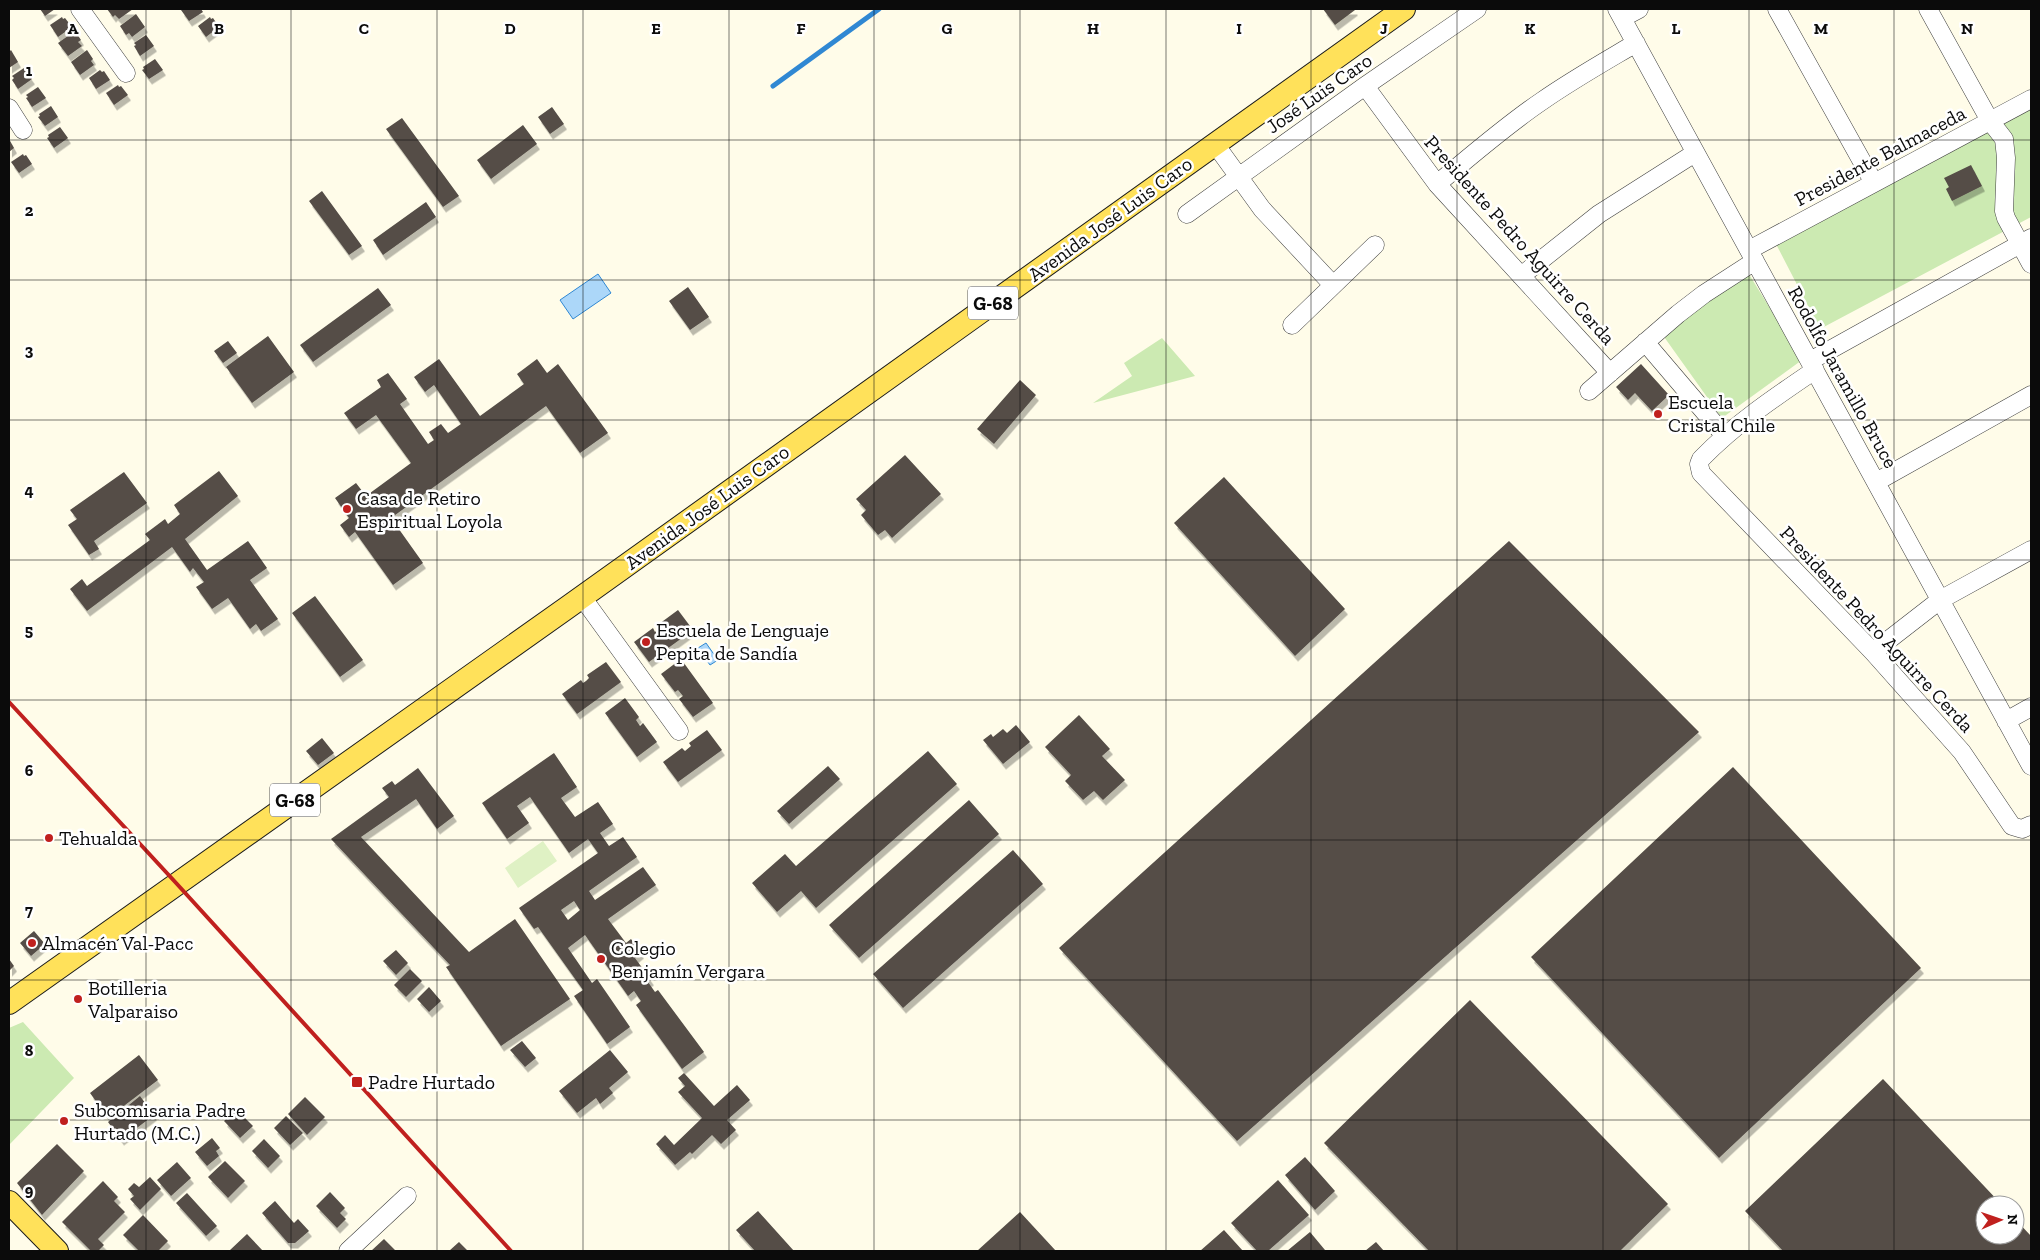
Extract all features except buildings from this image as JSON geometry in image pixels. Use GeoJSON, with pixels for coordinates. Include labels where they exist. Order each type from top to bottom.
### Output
{"type":"FeatureCollection","features":[{"type":"Feature","properties":{"kind":"main road","name":"Avenida José Luis Caro"},"geometry":{"type":"LineString","coordinates":[[9,1003],[582,597],[1404,9]]}},
{"type":"Feature","properties":{"kind":"main road"},"geometry":{"type":"LineString","coordinates":[[9,1202],[57,1251]]}},
{"type":"Feature","properties":{"kind":"street"},"geometry":{"type":"LineString","coordinates":[[80,9],[126,73]]}},
{"type":"Feature","properties":{"kind":"street","name":"José Luis Caro"},"geometry":{"type":"LineString","coordinates":[[1187,214],[1365,86],[1477,9]]}},
{"type":"Feature","properties":{"kind":"street"},"geometry":{"type":"LineString","coordinates":[[1620,13],[1639,9]]}},
{"type":"Feature","properties":{"kind":"street"},"geometry":{"type":"LineString","coordinates":[[1778,9],[1874,183]]}},
{"type":"Feature","properties":{"kind":"street"},"geometry":{"type":"LineString","coordinates":[[1928,9],[1990,121],[2004,139],[2006,158],[2004,211],[2026,241],[2031,264]]}},
{"type":"Feature","properties":{"kind":"street","name":"Rodolfo Jaramillo Bruce"},"geometry":{"type":"LineString","coordinates":[[1620,13],[2031,766]]}},
{"type":"Feature","properties":{"kind":"street"},"geometry":{"type":"LineString","coordinates":[[1437,184],[1540,102],[1636,43]]}},
{"type":"Feature","properties":{"kind":"street","name":"Presidente Pedro Aguirre Cerda"},"geometry":{"type":"LineString","coordinates":[[1365,86],[1437,184],[1610,373]]}},
{"type":"Feature","properties":{"kind":"street","name":"Presidente Balmaceda"},"geometry":{"type":"LineString","coordinates":[[1589,391],[1645,342],[1752,255],[1874,183],[2031,99]]}},
{"type":"Feature","properties":{"kind":"street"},"geometry":{"type":"LineString","coordinates":[[9,108],[24,130]]}},
{"type":"Feature","properties":{"kind":"street"},"geometry":{"type":"LineString","coordinates":[[1215,144],[1262,210],[1333,286]]}},
{"type":"Feature","properties":{"kind":"street"},"geometry":{"type":"LineString","coordinates":[[1520,276],[1599,214],[1696,153]]}},
{"type":"Feature","properties":{"kind":"street"},"geometry":{"type":"LineString","coordinates":[[1725,436],[1812,365],[2026,241]]}},
{"type":"Feature","properties":{"kind":"street"},"geometry":{"type":"LineString","coordinates":[[1292,325],[1375,244]]}},
{"type":"Feature","properties":{"kind":"street","name":"Presidente Pedro Aguirre Cerda"},"geometry":{"type":"LineString","coordinates":[[1645,342],[1725,436],[1701,459],[1699,464],[1704,476],[1873,652],[1962,752],[2008,821],[2024,827]]}},
{"type":"Feature","properties":{"kind":"street"},"geometry":{"type":"LineString","coordinates":[[1876,482],[2031,395]]}},
{"type":"Feature","properties":{"kind":"street"},"geometry":{"type":"LineString","coordinates":[[1873,652],[1940,600],[2031,550]]}},
{"type":"Feature","properties":{"kind":"street"},"geometry":{"type":"LineString","coordinates":[[582,597],[679,730]]}},
{"type":"Feature","properties":{"kind":"street"},"geometry":{"type":"LineString","coordinates":[[2006,721],[2031,707]]}},
{"type":"Feature","properties":{"kind":"street"},"geometry":{"type":"LineString","coordinates":[[348,1251],[407,1196]]}},
{"type":"Feature","properties":{"kind":"green space"},"geometry":{"type":"Polygon","coordinates":[[[2031,109],[2031,217],[1820,329],[1776,244],[2031,109]]]}},
{"type":"Feature","properties":{"kind":"green space"},"geometry":{"type":"Polygon","coordinates":[[[1747,271],[1802,360],[1722,418],[1662,334],[1747,271]]]}},
{"type":"Feature","properties":{"kind":"green space"},"geometry":{"type":"Polygon","coordinates":[[[1162,338],[1195,376],[1093,403],[1132,376],[1124,363],[1162,338]]]}},
{"type":"Feature","properties":{"kind":"green space"},"geometry":{"type":"Polygon","coordinates":[[[543,841],[557,861],[518,888],[505,868],[543,841]]]}},
{"type":"Feature","properties":{"kind":"green space"},"geometry":{"type":"Polygon","coordinates":[[[23,1022],[74,1078],[9,1145],[9,1028],[23,1022]]]}},
{"type":"Feature","properties":{"kind":"water"},"geometry":{"type":"Polygon","coordinates":[[[598,274],[611,293],[573,319],[560,300],[598,274]]]}},
{"type":"Feature","properties":{"kind":"water"},"geometry":{"type":"Polygon","coordinates":[[[706,643],[718,660],[710,665],[698,648],[706,643]]]}},
{"type":"Feature","properties":{"kind":"waterway"},"geometry":{"type":"LineString","coordinates":[[773,86],[879,9]]}},
{"type":"Feature","properties":{"kind":"railway"},"geometry":{"type":"LineString","coordinates":[[9,702],[511,1251]]}},
{"type":"Feature","properties":{"kind":"place","name":"Escuela Cristal Chile"},"geometry":{"type":"Point","coordinates":[1658,414]}},
{"type":"Feature","properties":{"kind":"place","name":"Casa de Retiro Espiritual Loyola"},"geometry":{"type":"Point","coordinates":[347,509]}},
{"type":"Feature","properties":{"kind":"place","name":"Escuela de Lenguaje Pepita de Sandía"},"geometry":{"type":"Point","coordinates":[646,642]}},
{"type":"Feature","properties":{"kind":"place","name":"Tehualda"},"geometry":{"type":"Point","coordinates":[49,838]}},
{"type":"Feature","properties":{"kind":"place","name":"Almacén Val-Pacc"},"geometry":{"type":"Point","coordinates":[32,943]}},
{"type":"Feature","properties":{"kind":"place","name":"Colegio Benjamín Vergara"},"geometry":{"type":"Point","coordinates":[601,959]}},
{"type":"Feature","properties":{"kind":"place","name":"Botilleria Valparaiso"},"geometry":{"type":"Point","coordinates":[78,999]}},
{"type":"Feature","properties":{"kind":"place","name":"Padre Hurtado"},"geometry":{"type":"Point","coordinates":[357,1082]}},
{"type":"Feature","properties":{"kind":"place","name":"Subcomisaria Padre Hurtado (M.C.)"},"geometry":{"type":"Point","coordinates":[64,1121]}}]}
